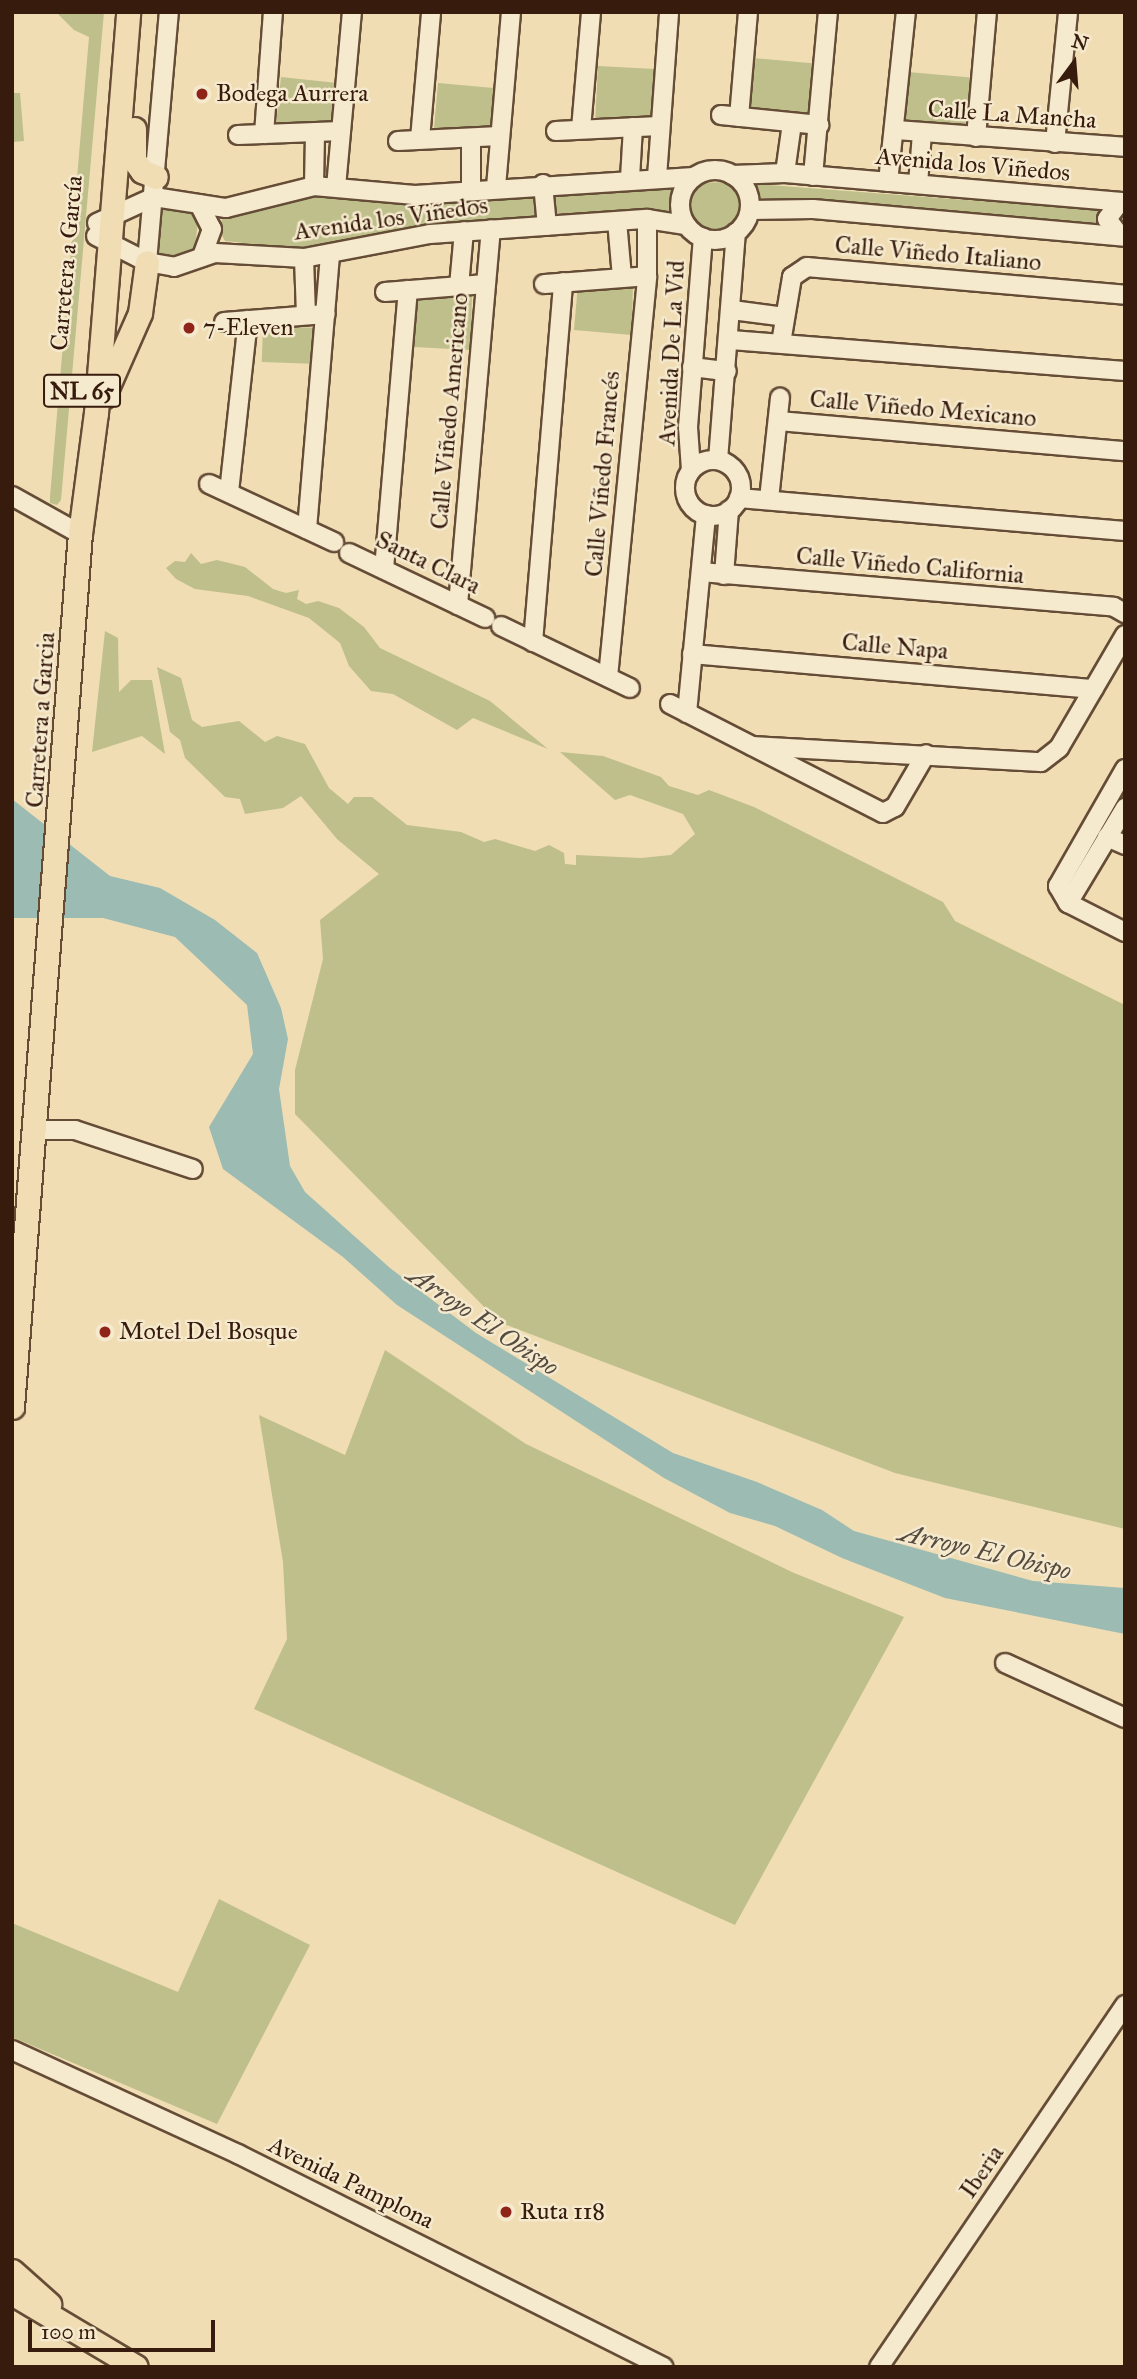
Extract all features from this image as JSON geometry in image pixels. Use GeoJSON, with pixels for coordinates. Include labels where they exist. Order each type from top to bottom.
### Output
{"type":"FeatureCollection","features":[{"type":"Feature","properties":{"kind":"main road"},"geometry":{"type":"LineString","coordinates":[[123,18],[135,44],[137,64],[134,160],[155,187]]}},
{"type":"Feature","properties":{"kind":"main road","name":"Carretera a García"},"geometry":{"type":"LineString","coordinates":[[57,768],[75,531],[123,18]]}},
{"type":"Feature","properties":{"kind":"main road","name":"Carretera a García"},"geometry":{"type":"LineString","coordinates":[[96,413],[104,229]]}},
{"type":"Feature","properties":{"kind":"main road"},"geometry":{"type":"LineString","coordinates":[[96,413],[140,313],[147,262]]}},
{"type":"Feature","properties":{"kind":"main road","name":"NL 65"},"geometry":{"type":"LineString","coordinates":[[75,531],[96,413]]}},
{"type":"Feature","properties":{"kind":"main road","name":"Carretera a Garcia"},"geometry":{"type":"LineString","coordinates":[[12,1407],[57,768]]}},
{"type":"Feature","properties":{"kind":"main road","name":"Carretera a Garcia"},"geometry":{"type":"LineString","coordinates":[[12,1239],[44,932]]}},
{"type":"Feature","properties":{"kind":"main road"},"geometry":{"type":"LineString","coordinates":[[12,2270],[41,2295],[60,2322]]}},
{"type":"Feature","properties":{"kind":"main road"},"geometry":{"type":"LineString","coordinates":[[19,2299],[136,2367]]}},
{"type":"Feature","properties":{"kind":"street"},"geometry":{"type":"LineString","coordinates":[[147,262],[169,12]]}},
{"type":"Feature","properties":{"kind":"street"},"geometry":{"type":"LineString","coordinates":[[264,134],[273,12]]}},
{"type":"Feature","properties":{"kind":"street"},"geometry":{"type":"LineString","coordinates":[[336,187],[352,12]]}},
{"type":"Feature","properties":{"kind":"street"},"geometry":{"type":"LineString","coordinates":[[420,139],[430,12]]}},
{"type":"Feature","properties":{"kind":"street"},"geometry":{"type":"LineString","coordinates":[[496,187],[511,12]]}},
{"type":"Feature","properties":{"kind":"street"},"geometry":{"type":"LineString","coordinates":[[581,129],[591,12]]}},
{"type":"Feature","properties":{"kind":"street"},"geometry":{"type":"LineString","coordinates":[[657,177],[669,12]]}},
{"type":"Feature","properties":{"kind":"street"},"geometry":{"type":"LineString","coordinates":[[748,12],[730,116],[819,125]]}},
{"type":"Feature","properties":{"kind":"street"},"geometry":{"type":"LineString","coordinates":[[813,176],[828,12]]}},
{"type":"Feature","properties":{"kind":"street"},"geometry":{"type":"LineString","coordinates":[[888,182],[906,12]]}},
{"type":"Feature","properties":{"kind":"street"},"geometry":{"type":"LineString","coordinates":[[976,137],[987,12]]}},
{"type":"Feature","properties":{"kind":"street"},"geometry":{"type":"LineString","coordinates":[[1055,143],[1068,12]]}},
{"type":"Feature","properties":{"kind":"street"},"geometry":{"type":"LineString","coordinates":[[785,173],[792,123]]}},
{"type":"Feature","properties":{"kind":"street"},"geometry":{"type":"LineString","coordinates":[[630,178],[633,127]]}},
{"type":"Feature","properties":{"kind":"street"},"geometry":{"type":"LineString","coordinates":[[556,131],[659,127]]}},
{"type":"Feature","properties":{"kind":"street","name":"Calle La Mancha"},"geometry":{"type":"LineString","coordinates":[[895,130],[1125,147]]}},
{"type":"Feature","properties":{"kind":"street"},"geometry":{"type":"LineString","coordinates":[[238,135],[341,131]]}},
{"type":"Feature","properties":{"kind":"street"},"geometry":{"type":"LineString","coordinates":[[314,186],[315,132]]}},
{"type":"Feature","properties":{"kind":"street"},"geometry":{"type":"LineString","coordinates":[[918,184],[922,133]]}},
{"type":"Feature","properties":{"kind":"street"},"geometry":{"type":"LineString","coordinates":[[398,141],[499,136]]}},
{"type":"Feature","properties":{"kind":"street"},"geometry":{"type":"LineString","coordinates":[[471,138],[471,189]]}},
{"type":"Feature","properties":{"kind":"street"},"geometry":{"type":"LineString","coordinates":[[718,460],[731,340],[736,233],[750,209],[748,193],[732,175],[712,170],[693,177],[681,196],[686,225],[704,238],[720,239],[736,233]]}},
{"type":"Feature","properties":{"kind":"street","name":"Avenida los Viñedos"},"geometry":{"type":"LineString","coordinates":[[732,175],[785,173],[1122,202]]}},
{"type":"Feature","properties":{"kind":"street","name":"Avenida los Viñedos"},"geometry":{"type":"LineString","coordinates":[[155,187],[199,204],[226,208],[314,186],[406,195],[630,178],[693,177]]}},
{"type":"Feature","properties":{"kind":"street"},"geometry":{"type":"LineString","coordinates":[[543,184],[547,226]]}},
{"type":"Feature","properties":{"kind":"street"},"geometry":{"type":"LineString","coordinates":[[147,262],[104,229],[155,187]]}},
{"type":"Feature","properties":{"kind":"street"},"geometry":{"type":"LineString","coordinates":[[989,224],[997,212],[994,191]]}},
{"type":"Feature","properties":{"kind":"street"},"geometry":{"type":"LineString","coordinates":[[1122,202],[1111,209],[1107,219],[1122,237]]}},
{"type":"Feature","properties":{"kind":"street"},"geometry":{"type":"LineString","coordinates":[[199,204],[212,229],[202,257]]}},
{"type":"Feature","properties":{"kind":"street"},"geometry":{"type":"LineString","coordinates":[[750,209],[813,209],[1122,237]]}},
{"type":"Feature","properties":{"kind":"street","name":"Avenida los Viñedos"},"geometry":{"type":"LineString","coordinates":[[147,262],[174,267],[202,257],[229,252],[304,258],[464,231],[491,229],[647,219],[686,225]]}},
{"type":"Feature","properties":{"kind":"street","name":"Calle Viñedo Francés"},"geometry":{"type":"LineString","coordinates":[[608,677],[647,276],[647,219]]}},
{"type":"Feature","properties":{"kind":"street"},"geometry":{"type":"LineString","coordinates":[[617,221],[622,277]]}},
{"type":"Feature","properties":{"kind":"street"},"geometry":{"type":"LineString","coordinates":[[486,284],[491,229]]}},
{"type":"Feature","properties":{"kind":"street"},"geometry":{"type":"LineString","coordinates":[[458,286],[464,231]]}},
{"type":"Feature","properties":{"kind":"street","name":"Avenida De La Vid"},"geometry":{"type":"LineString","coordinates":[[691,470],[692,368],[704,238]]}},
{"type":"Feature","properties":{"kind":"street"},"geometry":{"type":"LineString","coordinates":[[307,528],[330,254]]}},
{"type":"Feature","properties":{"kind":"street"},"geometry":{"type":"LineString","coordinates":[[304,258],[306,315]]}},
{"type":"Feature","properties":{"kind":"street","name":"Calle Viñedo Italiano"},"geometry":{"type":"LineString","coordinates":[[781,344],[792,277],[807,267],[1125,295]]}},
{"type":"Feature","properties":{"kind":"street"},"geometry":{"type":"LineString","coordinates":[[544,284],[647,276]]}},
{"type":"Feature","properties":{"kind":"street"},"geometry":{"type":"LineString","coordinates":[[570,281],[533,642],[630,688]]}},
{"type":"Feature","properties":{"kind":"street","name":"Calle Viñedo Americano"},"geometry":{"type":"LineString","coordinates":[[385,292],[486,284],[458,605]]}},
{"type":"Feature","properties":{"kind":"street"},"geometry":{"type":"LineString","coordinates":[[384,569],[408,290]]}},
{"type":"Feature","properties":{"kind":"street"},"geometry":{"type":"LineString","coordinates":[[732,310],[785,317]]}},
{"type":"Feature","properties":{"kind":"street"},"geometry":{"type":"LineString","coordinates":[[225,322],[326,314]]}},
{"type":"Feature","properties":{"kind":"street"},"geometry":{"type":"LineString","coordinates":[[229,492],[248,320]]}},
{"type":"Feature","properties":{"kind":"street"},"geometry":{"type":"LineString","coordinates":[[731,340],[1125,371]]}},
{"type":"Feature","properties":{"kind":"street"},"geometry":{"type":"LineString","coordinates":[[692,368],[727,371]]}},
{"type":"Feature","properties":{"kind":"street"},"geometry":{"type":"LineString","coordinates":[[779,421],[780,398]]}},
{"type":"Feature","properties":{"kind":"street","name":"Calle Viñedo Mexicano"},"geometry":{"type":"LineString","coordinates":[[770,491],[779,421],[1125,451]]}},
{"type":"Feature","properties":{"kind":"street"},"geometry":{"type":"LineString","coordinates":[[706,515],[693,507],[685,493],[691,470],[703,461],[718,460],[733,468],[736,497],[724,575]]}},
{"type":"Feature","properties":{"kind":"street","name":"Santa Clara"},"geometry":{"type":"LineString","coordinates":[[209,484],[307,528],[533,642]]}},
{"type":"Feature","properties":{"kind":"street"},"geometry":{"type":"LineString","coordinates":[[706,515],[736,497],[770,491],[1125,531]]}},
{"type":"Feature","properties":{"kind":"street"},"geometry":{"type":"LineString","coordinates":[[12,496],[75,531]]}},
{"type":"Feature","properties":{"kind":"street"},"geometry":{"type":"LineString","coordinates":[[687,713],[706,515]]}},
{"type":"Feature","properties":{"kind":"street","name":"Calle Viñedo California"},"geometry":{"type":"LineString","coordinates":[[701,572],[1120,610]]}},
{"type":"Feature","properties":{"kind":"street"},"geometry":{"type":"LineString","coordinates":[[752,746],[1031,762],[1047,760],[1059,748],[1125,635]]}},
{"type":"Feature","properties":{"kind":"street","name":"Calle Napa"},"geometry":{"type":"LineString","coordinates":[[692,654],[1093,689]]}},
{"type":"Feature","properties":{"kind":"street"},"geometry":{"type":"LineString","coordinates":[[670,704],[883,813],[895,807],[926,754]]}},
{"type":"Feature","properties":{"kind":"street"},"geometry":{"type":"LineString","coordinates":[[1125,769],[1059,880],[1059,893],[1068,903],[1125,932]]}},
{"type":"Feature","properties":{"kind":"street"},"geometry":{"type":"LineString","coordinates":[[1068,903],[1125,808]]}},
{"type":"Feature","properties":{"kind":"street"},"geometry":{"type":"LineString","coordinates":[[1107,836],[1125,845]]}},
{"type":"Feature","properties":{"kind":"street"},"geometry":{"type":"LineString","coordinates":[[33,1130],[75,1130],[193,1169]]}},
{"type":"Feature","properties":{"kind":"street"},"geometry":{"type":"LineString","coordinates":[[1005,1663],[1125,1718]]}},
{"type":"Feature","properties":{"kind":"street","name":"Iberia"},"geometry":{"type":"LineString","coordinates":[[879,2367],[1125,2005]]}},
{"type":"Feature","properties":{"kind":"street","name":"Avenida Pamplona"},"geometry":{"type":"LineString","coordinates":[[12,2050],[238,2154],[664,2367]]}},
{"type":"Feature","properties":{"kind":"green space"},"geometry":{"type":"Polygon","coordinates":[[[56,12],[104,12],[61,500],[57,505],[50,503],[50,497],[89,37],[74,30],[56,12]]]}},
{"type":"Feature","properties":{"kind":"green space"},"geometry":{"type":"Polygon","coordinates":[[[753,58],[815,63],[810,115],[748,110],[753,58]]]}},
{"type":"Feature","properties":{"kind":"green space"},"geometry":{"type":"Polygon","coordinates":[[[598,66],[655,69],[652,121],[595,118],[598,66]]]}},
{"type":"Feature","properties":{"kind":"green space"},"geometry":{"type":"Polygon","coordinates":[[[908,72],[971,77],[966,128],[904,123],[908,72]]]}},
{"type":"Feature","properties":{"kind":"green space"},"geometry":{"type":"Polygon","coordinates":[[[281,77],[335,83],[329,132],[276,127],[281,77]]]}},
{"type":"Feature","properties":{"kind":"green space"},"geometry":{"type":"Polygon","coordinates":[[[438,83],[494,88],[490,134],[434,129],[438,83]]]}},
{"type":"Feature","properties":{"kind":"green space"},"geometry":{"type":"Polygon","coordinates":[[[12,93],[20,93],[24,141],[12,142],[12,93]]]}},
{"type":"Feature","properties":{"kind":"green space"},"geometry":{"type":"Polygon","coordinates":[[[728,182],[1125,212],[1125,231],[793,203],[736,230],[697,231],[660,213],[404,230],[310,250],[225,241],[218,228],[224,216],[293,195],[728,182]]]}},
{"type":"Feature","properties":{"kind":"green space"},"geometry":{"type":"Polygon","coordinates":[[[161,201],[190,209],[198,220],[195,247],[173,263],[157,258],[161,201]]]}},
{"type":"Feature","properties":{"kind":"green space"},"geometry":{"type":"Polygon","coordinates":[[[633,279],[632,335],[574,330],[578,284],[633,279]]]}},
{"type":"Feature","properties":{"kind":"green space"},"geometry":{"type":"Polygon","coordinates":[[[472,290],[471,350],[414,347],[419,293],[472,290]]]}},
{"type":"Feature","properties":{"kind":"green space"},"geometry":{"type":"Polygon","coordinates":[[[263,326],[313,328],[312,364],[262,362],[263,326]]]}},
{"type":"Feature","properties":{"kind":"green space"},"geometry":{"type":"Polygon","coordinates":[[[191,553],[201,564],[217,560],[245,567],[273,589],[286,593],[299,590],[297,599],[306,604],[318,601],[339,608],[364,627],[380,648],[490,701],[548,749],[473,718],[457,730],[393,694],[371,691],[349,666],[340,643],[309,618],[248,596],[195,589],[176,579],[166,568],[175,561],[185,562],[191,553]]]}},
{"type":"Feature","properties":{"kind":"green space"},"geometry":{"type":"Polygon","coordinates":[[[105,631],[118,638],[119,692],[131,680],[152,680],[165,754],[142,736],[92,752],[105,631]]]}},
{"type":"Feature","properties":{"kind":"green space"},"geometry":{"type":"Polygon","coordinates":[[[157,667],[181,678],[192,720],[202,727],[239,721],[265,742],[277,736],[305,744],[329,788],[348,804],[354,797],[372,797],[407,825],[461,832],[484,842],[495,839],[535,851],[549,845],[564,853],[565,864],[576,865],[576,855],[641,858],[671,855],[695,834],[683,814],[630,795],[615,800],[560,752],[603,756],[661,777],[669,786],[698,795],[709,790],[754,807],[943,902],[955,921],[1125,1005],[1125,1529],[895,1473],[499,1322],[295,1114],[295,1070],[323,959],[320,920],[379,874],[337,839],[301,796],[283,808],[245,814],[240,799],[225,797],[185,758],[180,740],[170,732],[157,667]]]}},
{"type":"Feature","properties":{"kind":"green space"},"geometry":{"type":"Polygon","coordinates":[[[385,1350],[526,1444],[794,1573],[904,1617],[735,1925],[254,1709],[287,1639],[283,1562],[259,1415],[345,1455],[385,1350]]]}},
{"type":"Feature","properties":{"kind":"green space"},"geometry":{"type":"Polygon","coordinates":[[[219,1899],[310,1945],[217,2124],[12,2037],[12,1923],[178,1992],[219,1899]]]}},
{"type":"Feature","properties":{"kind":"water"},"geometry":{"type":"Polygon","coordinates":[[[12,799],[110,876],[160,888],[215,920],[257,953],[281,1008],[288,1039],[279,1089],[290,1166],[305,1192],[390,1268],[476,1333],[673,1453],[757,1482],[822,1510],[854,1531],[1033,1581],[1125,1588],[1125,1634],[945,1598],[842,1558],[775,1526],[730,1513],[664,1478],[397,1305],[343,1257],[223,1169],[209,1127],[253,1054],[247,1005],[175,937],[103,918],[12,918],[12,799]]]}},
{"type":"Feature","properties":{"kind":"place","name":"Bodega Aurrera"},"geometry":{"type":"Point","coordinates":[202,94]}},
{"type":"Feature","properties":{"kind":"place","name":"7-Eleven"},"geometry":{"type":"Point","coordinates":[189,328]}},
{"type":"Feature","properties":{"kind":"place","name":"Motel Del Bosque"},"geometry":{"type":"Point","coordinates":[105,1332]}},
{"type":"Feature","properties":{"kind":"place","name":"Ruta 118"},"geometry":{"type":"Point","coordinates":[506,2212]}},
{"type":"Feature","properties":{"kind":"water label","name":"Arroyo El Obispo"},"geometry":{"type":"Point","coordinates":[483,1321]}},
{"type":"Feature","properties":{"kind":"water label","name":"Arroyo El Obispo"},"geometry":{"type":"Point","coordinates":[985,1552]}}]}
